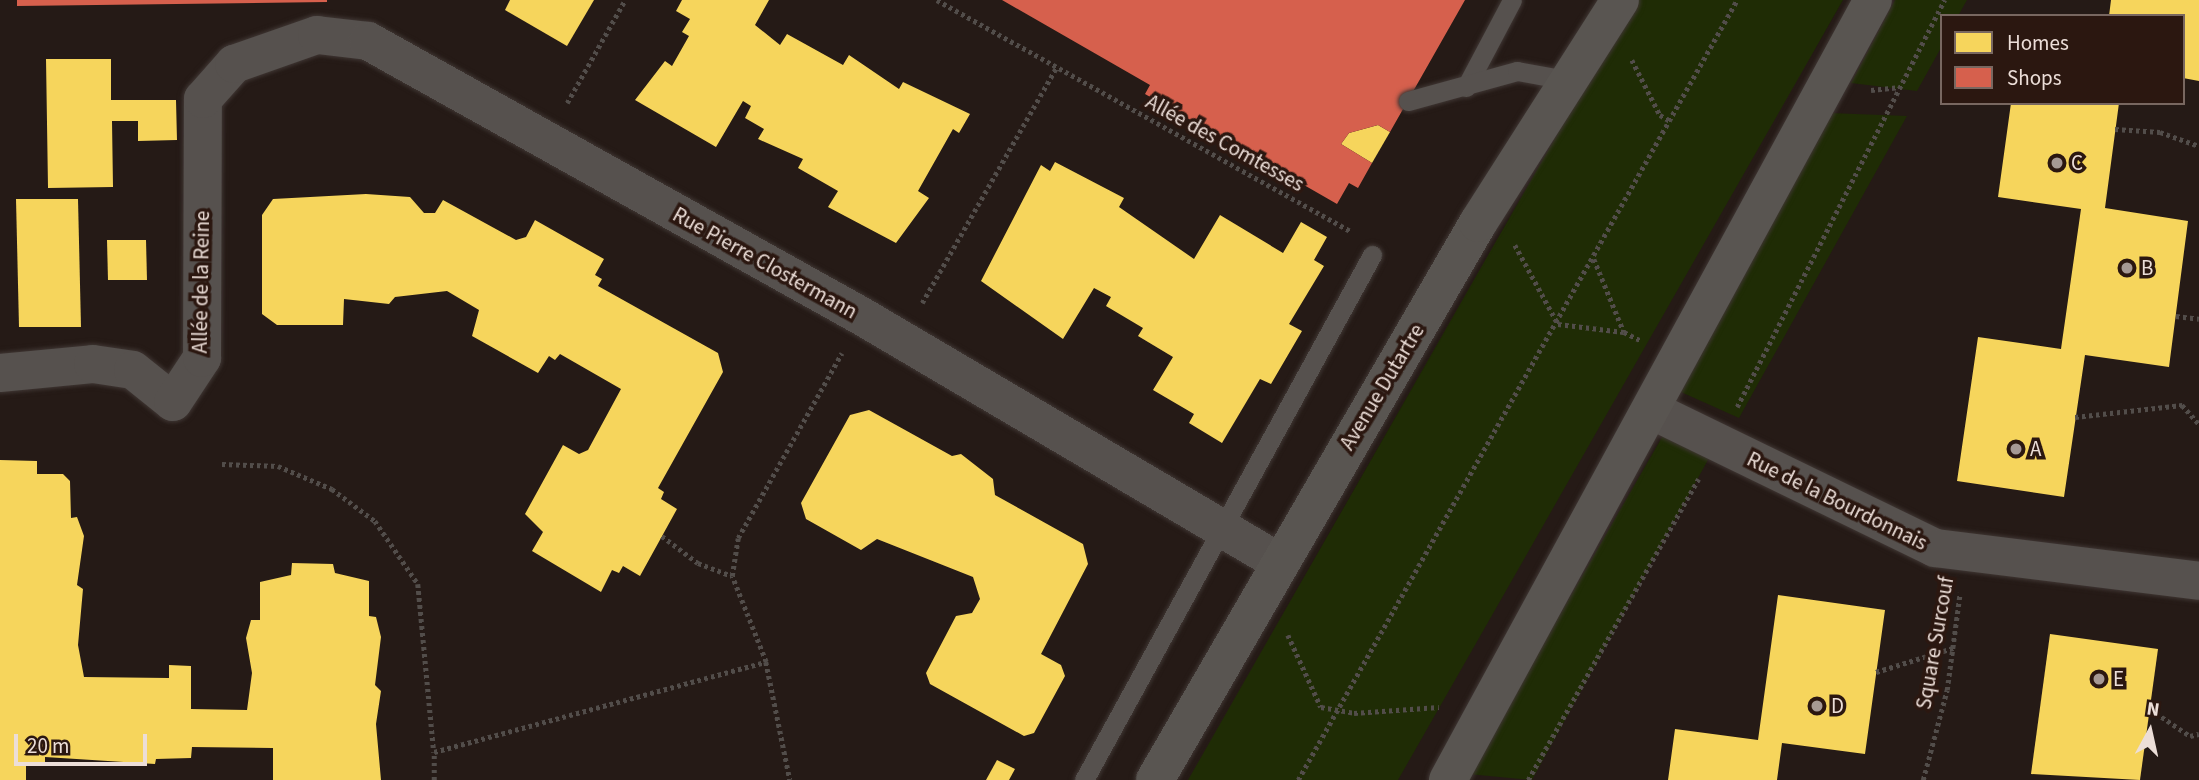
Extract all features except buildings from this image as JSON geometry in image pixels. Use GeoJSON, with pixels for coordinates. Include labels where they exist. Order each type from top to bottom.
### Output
{"type":"FeatureCollection","features":[{"type":"Feature","properties":{"kind":"main road"},"geometry":{"type":"LineString","coordinates":[[1448,780],[1873,0]]}},
{"type":"Feature","properties":{"kind":"main road","name":"Avenue Dutartre"},"geometry":{"type":"LineString","coordinates":[[1154,780],[1271,574],[1478,223],[1614,10]]}},
{"type":"Feature","properties":{"kind":"street","name":"Rue Pierre Clostermann"},"geometry":{"type":"LineString","coordinates":[[234,64],[317,35],[369,41],[902,339],[1225,527],[1271,574]]}},
{"type":"Feature","properties":{"kind":"street","name":"Allée de la Reine"},"geometry":{"type":"LineString","coordinates":[[0,373],[93,365],[133,370],[173,402],[202,358],[203,99],[234,64]]}},
{"type":"Feature","properties":{"kind":"street","name":"Rue de la Bourdonnais"},"geometry":{"type":"LineString","coordinates":[[1651,410],[1935,548],[2199,581]]}},
{"type":"Feature","properties":{"kind":"lane"},"geometry":{"type":"LineString","coordinates":[[1466,87],[1512,0]]}},
{"type":"Feature","properties":{"kind":"lane"},"geometry":{"type":"LineString","coordinates":[[1408,101],[1517,71],[1567,80]]}},
{"type":"Feature","properties":{"kind":"lane"},"geometry":{"type":"LineString","coordinates":[[1084,780],[1372,256]]}},
{"type":"Feature","properties":{"kind":"path"},"geometry":{"type":"LineString","coordinates":[[546,141],[625,0]]}},
{"type":"Feature","properties":{"kind":"path","name":"Allée des Comtesses"},"geometry":{"type":"LineString","coordinates":[[937,0],[1359,236]]}},
{"type":"Feature","properties":{"kind":"path"},"geometry":{"type":"LineString","coordinates":[[1298,780],[1558,324],[1737,0]]}},
{"type":"Feature","properties":{"kind":"path"},"geometry":{"type":"LineString","coordinates":[[1528,780],[1719,443],[1944,0]]}},
{"type":"Feature","properties":{"kind":"path"},"geometry":{"type":"LineString","coordinates":[[1614,10],[1660,115],[1670,121]]}},
{"type":"Feature","properties":{"kind":"path"},"geometry":{"type":"LineString","coordinates":[[902,339],[1056,66]]}},
{"type":"Feature","properties":{"kind":"path"},"geometry":{"type":"LineString","coordinates":[[2115,129],[2161,132],[2199,146]]}},
{"type":"Feature","properties":{"kind":"path"},"geometry":{"type":"LineString","coordinates":[[1478,223],[1522,250],[1558,324]]}},
{"type":"Feature","properties":{"kind":"path"},"geometry":{"type":"LineString","coordinates":[[1593,258],[1624,332]]}},
{"type":"Feature","properties":{"kind":"path"},"geometry":{"type":"LineString","coordinates":[[2176,316],[2199,319]]}},
{"type":"Feature","properties":{"kind":"path"},"geometry":{"type":"LineString","coordinates":[[790,780],[765,662],[732,576],[738,538],[863,317]]}},
{"type":"Feature","properties":{"kind":"path"},"geometry":{"type":"LineString","coordinates":[[1558,324],[1624,332],[1679,359]]}},
{"type":"Feature","properties":{"kind":"path"},"geometry":{"type":"LineString","coordinates":[[2076,417],[2182,405],[2199,424]]}},
{"type":"Feature","properties":{"kind":"path"},"geometry":{"type":"LineString","coordinates":[[222,464],[278,466],[331,489],[375,521],[418,584],[434,752],[434,780]]}},
{"type":"Feature","properties":{"kind":"path"},"geometry":{"type":"LineString","coordinates":[[662,537],[698,563],[732,576]]}},
{"type":"Feature","properties":{"kind":"path","name":"Square Surcouf"},"geometry":{"type":"LineString","coordinates":[[1923,780],[1953,648],[1966,552]]}},
{"type":"Feature","properties":{"kind":"path"},"geometry":{"type":"LineString","coordinates":[[1271,574],[1321,707],[1338,710],[1454,706],[1482,720]]}},
{"type":"Feature","properties":{"kind":"path"},"geometry":{"type":"LineString","coordinates":[[1876,672],[1953,648]]}},
{"type":"Feature","properties":{"kind":"path"},"geometry":{"type":"LineString","coordinates":[[434,752],[765,662]]}},
{"type":"Feature","properties":{"kind":"path"},"geometry":{"type":"LineString","coordinates":[[2150,709],[2190,736],[2199,734]]}},
{"type":"Feature","properties":{"kind":"green space"},"geometry":{"type":"Polygon","coordinates":[[[1634,0],[1843,0],[1398,780],[1188,780],[1634,0]]]}},
{"type":"Feature","properties":{"kind":"green space"},"geometry":{"type":"Polygon","coordinates":[[[1895,0],[1967,0],[1959,14],[1940,14],[1940,50],[1917,91],[1851,83],[1895,0]]]}},
{"type":"Feature","properties":{"kind":"green space"},"geometry":{"type":"Polygon","coordinates":[[[1830,113],[1907,116],[1739,418],[1681,392],[1830,113]]]}},
{"type":"Feature","properties":{"kind":"green space"},"geometry":{"type":"Polygon","coordinates":[[[1665,432],[1709,458],[1532,780],[1468,774],[1665,432]]]}},
{"type":"Feature","properties":{"kind":"place","name":"C"},"geometry":{"type":"Point","coordinates":[2057,163]}},
{"type":"Feature","properties":{"kind":"place","name":"B"},"geometry":{"type":"Point","coordinates":[2127,268]}},
{"type":"Feature","properties":{"kind":"place","name":"A"},"geometry":{"type":"Point","coordinates":[2016,449]}},
{"type":"Feature","properties":{"kind":"place","name":"E"},"geometry":{"type":"Point","coordinates":[2099,679]}},
{"type":"Feature","properties":{"kind":"place","name":"D"},"geometry":{"type":"Point","coordinates":[1817,706]}}]}
